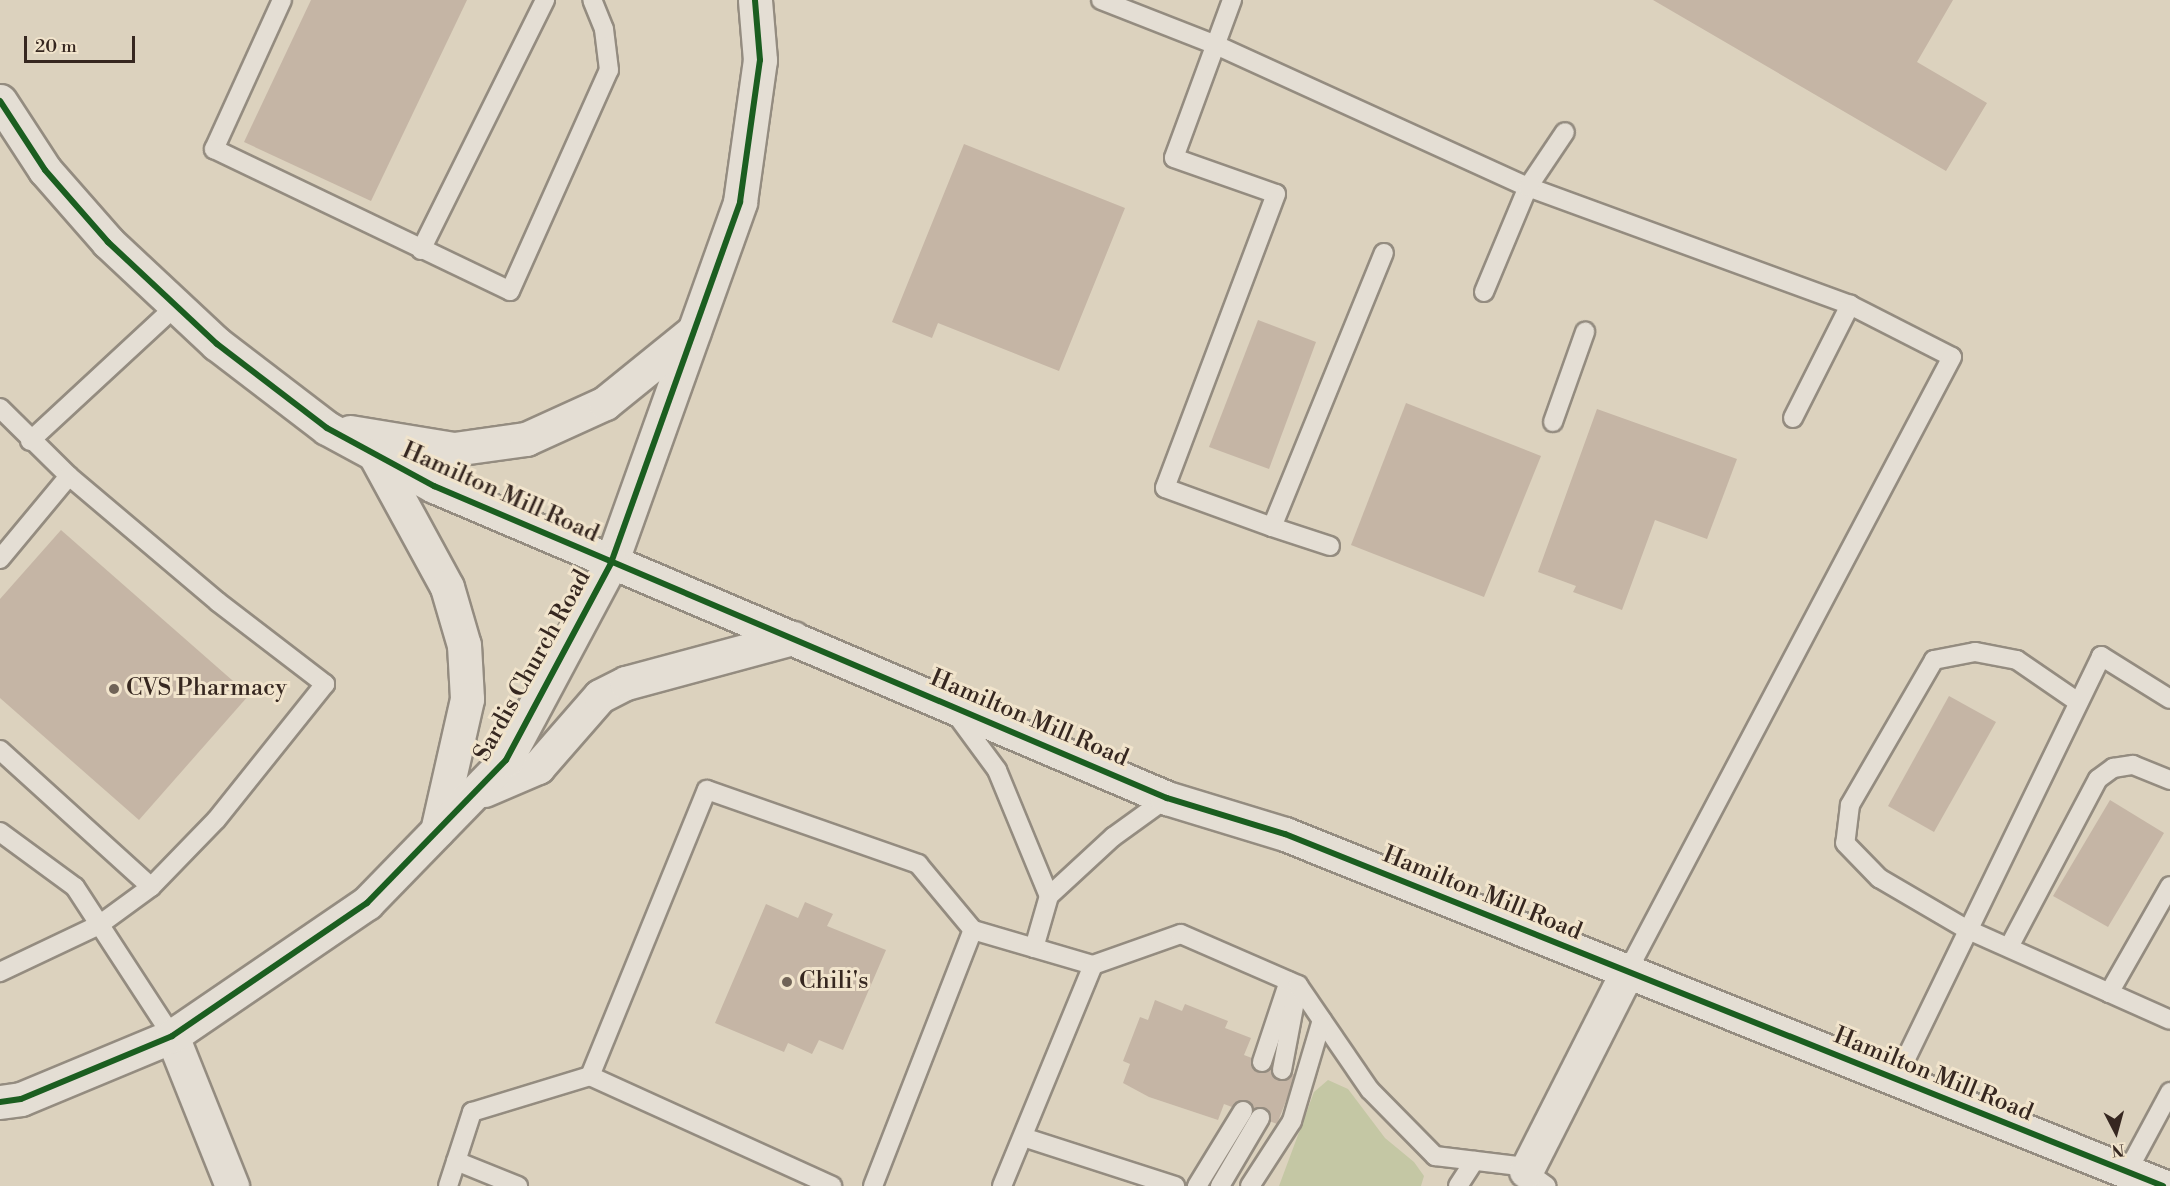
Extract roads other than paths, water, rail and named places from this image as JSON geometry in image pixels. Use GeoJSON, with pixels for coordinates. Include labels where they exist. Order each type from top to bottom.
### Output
{"type":"FeatureCollection","features":[{"type":"Feature","properties":{"kind":"main road","name":"Sardis Church Road"},"geometry":{"type":"LineString","coordinates":[[0,1102],[21,1099],[172,1036],[367,903],[477,793],[506,760],[611,563],[740,202],[760,60],[755,0]]}},
{"type":"Feature","properties":{"kind":"main road","name":"Hamilton Mill Road"},"geometry":{"type":"LineString","coordinates":[[0,101],[45,170],[108,242],[217,344],[327,428],[375,455],[611,563],[1167,798],[1285,834],[2163,1186]]}},
{"type":"Feature","properties":{"kind":"main road"},"geometry":{"type":"LineString","coordinates":[[327,428],[454,449],[526,439],[604,403],[694,331]]}},
{"type":"Feature","properties":{"kind":"main road"},"geometry":{"type":"LineString","coordinates":[[375,455],[447,586],[464,645],[467,699],[437,831]]}},
{"type":"Feature","properties":{"kind":"main road"},"geometry":{"type":"LineString","coordinates":[[477,793],[538,768],[600,696],[626,683],[793,638]]}},
{"type":"Feature","properties":{"kind":"main road"},"geometry":{"type":"LineString","coordinates":[[1537,1179],[1627,972]]}},
{"type":"Feature","properties":{"kind":"main road"},"geometry":{"type":"LineString","coordinates":[[172,1036],[232,1186]]}},
{"type":"Feature","properties":{"kind":"lane"},"geometry":{"type":"LineString","coordinates":[[282,0],[214,149],[510,291],[609,70],[604,29],[592,0]]}},
{"type":"Feature","properties":{"kind":"lane"},"geometry":{"type":"LineString","coordinates":[[421,250],[545,0]]}},
{"type":"Feature","properties":{"kind":"lane"},"geometry":{"type":"LineString","coordinates":[[1101,0],[1216,45],[1528,187],[1850,305],[1952,357],[1627,972]]}},
{"type":"Feature","properties":{"kind":"lane"},"geometry":{"type":"LineString","coordinates":[[1233,0],[1174,158],[1276,194],[1165,488],[1330,546]]}},
{"type":"Feature","properties":{"kind":"lane"},"geometry":{"type":"LineString","coordinates":[[1484,292],[1528,187],[1565,132]]}},
{"type":"Feature","properties":{"kind":"lane"},"geometry":{"type":"LineString","coordinates":[[1272,527],[1384,252]]}},
{"type":"Feature","properties":{"kind":"lane"},"geometry":{"type":"LineString","coordinates":[[1793,418],[1850,305]]}},
{"type":"Feature","properties":{"kind":"lane"},"geometry":{"type":"LineString","coordinates":[[30,441],[176,306]]}},
{"type":"Feature","properties":{"kind":"lane"},"geometry":{"type":"LineString","coordinates":[[1553,422],[1585,332]]}},
{"type":"Feature","properties":{"kind":"lane"},"geometry":{"type":"LineString","coordinates":[[0,972],[99,925],[151,887],[216,820],[325,684],[218,602],[3,419]]}},
{"type":"Feature","properties":{"kind":"lane"},"geometry":{"type":"LineString","coordinates":[[0,559],[69,476]]}},
{"type":"Feature","properties":{"kind":"lane"},"geometry":{"type":"LineString","coordinates":[[2078,702],[2017,660],[1976,652],[1934,660],[1850,805],[1845,843],[1879,878],[1966,929],[2170,1020]]}},
{"type":"Feature","properties":{"kind":"lane"},"geometry":{"type":"LineString","coordinates":[[1896,1079],[1966,929],[2101,656],[2170,699]]}},
{"type":"Feature","properties":{"kind":"lane"},"geometry":{"type":"LineString","coordinates":[[948,705],[997,770],[1049,896]]}},
{"type":"Feature","properties":{"kind":"lane"},"geometry":{"type":"LineString","coordinates":[[0,750],[151,887]]}},
{"type":"Feature","properties":{"kind":"lane"},"geometry":{"type":"LineString","coordinates":[[2008,946],[2098,779],[2113,768],[2133,765],[2170,780]]}},
{"type":"Feature","properties":{"kind":"lane"},"geometry":{"type":"LineString","coordinates":[[590,1077],[707,790],[918,864],[973,930],[1093,965],[1181,934],[1294,983],[1370,1090],[1435,1156],[1474,1161],[1537,1179]]}},
{"type":"Feature","properties":{"kind":"lane"},"geometry":{"type":"LineString","coordinates":[[1034,948],[1049,896],[1113,837],[1167,798]]}},
{"type":"Feature","properties":{"kind":"lane"},"geometry":{"type":"LineString","coordinates":[[0,832],[75,887],[172,1036]]}},
{"type":"Feature","properties":{"kind":"lane"},"geometry":{"type":"LineString","coordinates":[[2109,993],[2170,886]]}},
{"type":"Feature","properties":{"kind":"lane"},"geometry":{"type":"LineString","coordinates":[[873,1186],[973,930]]}},
{"type":"Feature","properties":{"kind":"lane"},"geometry":{"type":"LineString","coordinates":[[1002,1186],[1093,965]]}},
{"type":"Feature","properties":{"kind":"lane"},"geometry":{"type":"LineString","coordinates":[[1262,1062],[1294,983]]}},
{"type":"Feature","properties":{"kind":"lane"},"geometry":{"type":"LineString","coordinates":[[1282,1070],[1294,983]]}},
{"type":"Feature","properties":{"kind":"lane"},"geometry":{"type":"LineString","coordinates":[[1250,1186],[1292,1121],[1322,1020]]}},
{"type":"Feature","properties":{"kind":"lane"},"geometry":{"type":"LineString","coordinates":[[448,1186],[472,1112],[590,1077],[832,1186]]}},
{"type":"Feature","properties":{"kind":"lane"},"geometry":{"type":"LineString","coordinates":[[2127,1172],[2170,1092]]}},
{"type":"Feature","properties":{"kind":"lane"},"geometry":{"type":"LineString","coordinates":[[1197,1186],[1243,1112]]}},
{"type":"Feature","properties":{"kind":"lane"},"geometry":{"type":"LineString","coordinates":[[1220,1186],[1260,1118]]}},
{"type":"Feature","properties":{"kind":"lane"},"geometry":{"type":"LineString","coordinates":[[1023,1137],[1175,1186]]}},
{"type":"Feature","properties":{"kind":"lane"},"geometry":{"type":"LineString","coordinates":[[456,1161],[518,1186]]}},
{"type":"Feature","properties":{"kind":"lane"},"geometry":{"type":"LineString","coordinates":[[1458,1186],[1474,1161]]}},
{"type":"Feature","properties":{"kind":"place","name":"CVS Pharmacy"},"geometry":{"type":"Point","coordinates":[114,689]}},
{"type":"Feature","properties":{"kind":"place","name":"Chili's"},"geometry":{"type":"Point","coordinates":[787,982]}}]}
